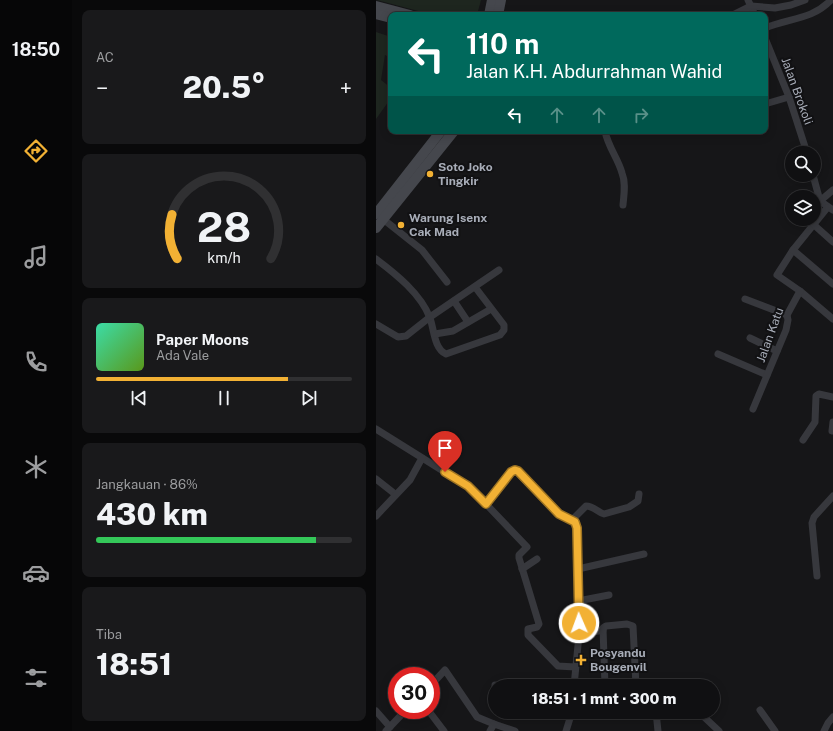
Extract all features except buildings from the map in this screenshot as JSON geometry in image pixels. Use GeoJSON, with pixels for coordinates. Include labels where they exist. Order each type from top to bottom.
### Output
{"type":"FeatureCollection","features":[{"type":"Feature","properties":{"kind":"main road"},"geometry":{"type":"LineString","coordinates":[[489,12],[492,0]]}},
{"type":"Feature","properties":{"kind":"main road"},"geometry":{"type":"LineString","coordinates":[[499,12],[501,0]]}},
{"type":"Feature","properties":{"kind":"main road"},"geometry":{"type":"LineString","coordinates":[[376,6],[399,12]]}},
{"type":"Feature","properties":{"kind":"main road"},"geometry":{"type":"LineString","coordinates":[[376,14],[388,17]]}},
{"type":"Feature","properties":{"kind":"main road"},"geometry":{"type":"LineString","coordinates":[[397,194],[440,134]]}},
{"type":"Feature","properties":{"kind":"main road"},"geometry":{"type":"LineString","coordinates":[[376,228],[379,216],[451,134]]}},
{"type":"Feature","properties":{"kind":"street"},"geometry":{"type":"LineString","coordinates":[[737,12],[750,3],[769,8],[780,3],[805,0]]}},
{"type":"Feature","properties":{"kind":"street"},"geometry":{"type":"LineString","coordinates":[[768,27],[783,21],[804,18],[816,13],[830,0]]}},
{"type":"Feature","properties":{"kind":"street","name":"Jalan Brokoli"},"geometry":{"type":"LineString","coordinates":[[768,45],[789,97],[805,146]]}},
{"type":"Feature","properties":{"kind":"street"},"geometry":{"type":"LineString","coordinates":[[768,103],[789,97]]}},
{"type":"Feature","properties":{"kind":"street"},"geometry":{"type":"LineString","coordinates":[[606,134],[609,146],[622,173],[624,184],[623,205]]}},
{"type":"Feature","properties":{"kind":"street"},"geometry":{"type":"LineString","coordinates":[[821,200],[833,190]]}},
{"type":"Feature","properties":{"kind":"street"},"geometry":{"type":"LineString","coordinates":[[821,202],[830,209],[821,217]]}},
{"type":"Feature","properties":{"kind":"street"},"geometry":{"type":"LineString","coordinates":[[379,216],[422,250],[446,282]]}},
{"type":"Feature","properties":{"kind":"street"},"geometry":{"type":"LineString","coordinates":[[811,226],[793,250],[777,275],[800,291],[833,319]]}},
{"type":"Feature","properties":{"kind":"street"},"geometry":{"type":"LineString","coordinates":[[815,226],[833,242]]}},
{"type":"Feature","properties":{"kind":"street"},"geometry":{"type":"LineString","coordinates":[[793,250],[833,284]]}},
{"type":"Feature","properties":{"kind":"street"},"geometry":{"type":"LineString","coordinates":[[376,259],[415,294],[430,317],[439,348],[446,354],[500,335],[504,330],[504,325],[475,287]]}},
{"type":"Feature","properties":{"kind":"street"},"geometry":{"type":"LineString","coordinates":[[376,324],[402,337],[411,333],[430,317],[499,270]]}},
{"type":"Feature","properties":{"kind":"street","name":"Jalan Katu"},"geometry":{"type":"LineString","coordinates":[[753,409],[788,322],[787,315],[800,291]]}},
{"type":"Feature","properties":{"kind":"street"},"geometry":{"type":"LineString","coordinates":[[745,299],[787,315]]}},
{"type":"Feature","properties":{"kind":"street"},"geometry":{"type":"LineString","coordinates":[[454,301],[468,322]]}},
{"type":"Feature","properties":{"kind":"street"},"geometry":{"type":"LineString","coordinates":[[435,334],[453,331],[492,310]]}},
{"type":"Feature","properties":{"kind":"street"},"geometry":{"type":"LineString","coordinates":[[750,338],[777,350]]}},
{"type":"Feature","properties":{"kind":"street"},"geometry":{"type":"LineString","coordinates":[[718,354],[767,375]]}},
{"type":"Feature","properties":{"kind":"street"},"geometry":{"type":"LineString","coordinates":[[803,440],[815,422],[816,396],[819,394],[833,398]]}},
{"type":"Feature","properties":{"kind":"street"},"geometry":{"type":"LineString","coordinates":[[832,431],[833,422]]}},
{"type":"Feature","properties":{"kind":"street"},"geometry":{"type":"LineString","coordinates":[[376,429],[464,484],[479,496],[526,545],[526,549],[519,555],[539,624],[537,627],[528,629],[528,635],[558,666],[575,667]]}},
{"type":"Feature","properties":{"kind":"street"},"geometry":{"type":"LineString","coordinates":[[376,516],[395,494],[410,480],[422,458]]}},
{"type":"Feature","properties":{"kind":"street"},"geometry":{"type":"LineString","coordinates":[[486,504],[511,472],[515,470],[559,514],[572,520],[577,528],[579,634],[574,679]]}},
{"type":"Feature","properties":{"kind":"street"},"geometry":{"type":"LineString","coordinates":[[376,479],[395,494]]}},
{"type":"Feature","properties":{"kind":"street"},"geometry":{"type":"LineString","coordinates":[[572,520],[586,506],[592,506],[604,514],[629,507],[638,500],[638,494]]}},
{"type":"Feature","properties":{"kind":"street"},"geometry":{"type":"LineString","coordinates":[[817,576],[812,523],[814,518],[833,496]]}},
{"type":"Feature","properties":{"kind":"street"},"geometry":{"type":"LineString","coordinates":[[578,569],[644,554]]}},
{"type":"Feature","properties":{"kind":"street"},"geometry":{"type":"LineString","coordinates":[[522,569],[537,559]]}},
{"type":"Feature","properties":{"kind":"street"},"geometry":{"type":"LineString","coordinates":[[578,601],[609,595]]}},
{"type":"Feature","properties":{"kind":"street"},"geometry":{"type":"LineString","coordinates":[[579,634],[603,630],[606,626],[627,624],[633,626],[636,679]]}},
{"type":"Feature","properties":{"kind":"street"},"geometry":{"type":"LineString","coordinates":[[603,630],[605,679]]}},
{"type":"Feature","properties":{"kind":"street"},"geometry":{"type":"LineString","coordinates":[[440,675],[445,670],[477,717],[492,728],[515,731]]}},
{"type":"Feature","properties":{"kind":"street"},"geometry":{"type":"LineString","coordinates":[[760,710],[775,731]]}},
{"type":"Feature","properties":{"kind":"street"},"geometry":{"type":"LineString","coordinates":[[376,711],[388,729],[397,719]]}},
{"type":"Feature","properties":{"kind":"street"},"geometry":{"type":"LineString","coordinates":[[824,731],[833,717]]}},
{"type":"Feature","properties":{"kind":"street"},"geometry":{"type":"LineString","coordinates":[[435,719],[444,731]]}},
{"type":"Feature","properties":{"kind":"street"},"geometry":{"type":"LineString","coordinates":[[568,731],[571,719]]}},
{"type":"Feature","properties":{"kind":"street"},"geometry":{"type":"LineString","coordinates":[[657,719],[658,731]]}},
{"type":"Feature","properties":{"kind":"street"},"geometry":{"type":"LineString","coordinates":[[706,719],[719,731]]}},
{"type":"Feature","properties":{"kind":"shaded area"},"geometry":{"type":"Polygon","coordinates":[[[377,0],[481,0],[478,12],[422,12],[377,0]]]}},
{"type":"Feature","properties":{"kind":"shaded area"},"geometry":{"type":"Polygon","coordinates":[[[376,32],[388,36],[388,56],[385,55],[381,80],[388,86],[388,102],[376,119],[376,32]]]}},
{"type":"Feature","properties":{"kind":"place","name":"Soto Joko Tingkir"},"geometry":{"type":"Point","coordinates":[430,174]}},
{"type":"Feature","properties":{"kind":"place","name":"Warung Isenx Cak Mad"},"geometry":{"type":"Point","coordinates":[401,225]}},
{"type":"Feature","properties":{"kind":"place","name":"Posyandu Bougenvil"},"geometry":{"type":"Point","coordinates":[581,660]}},
{"type":"Feature","properties":{"kind":"route"},"geometry":{"type":"LineString","coordinates":[[445,472],[468,486],[486,504],[511,472],[515,470],[518,471],[559,514],[575,522],[577,525],[579,623]]}}]}
